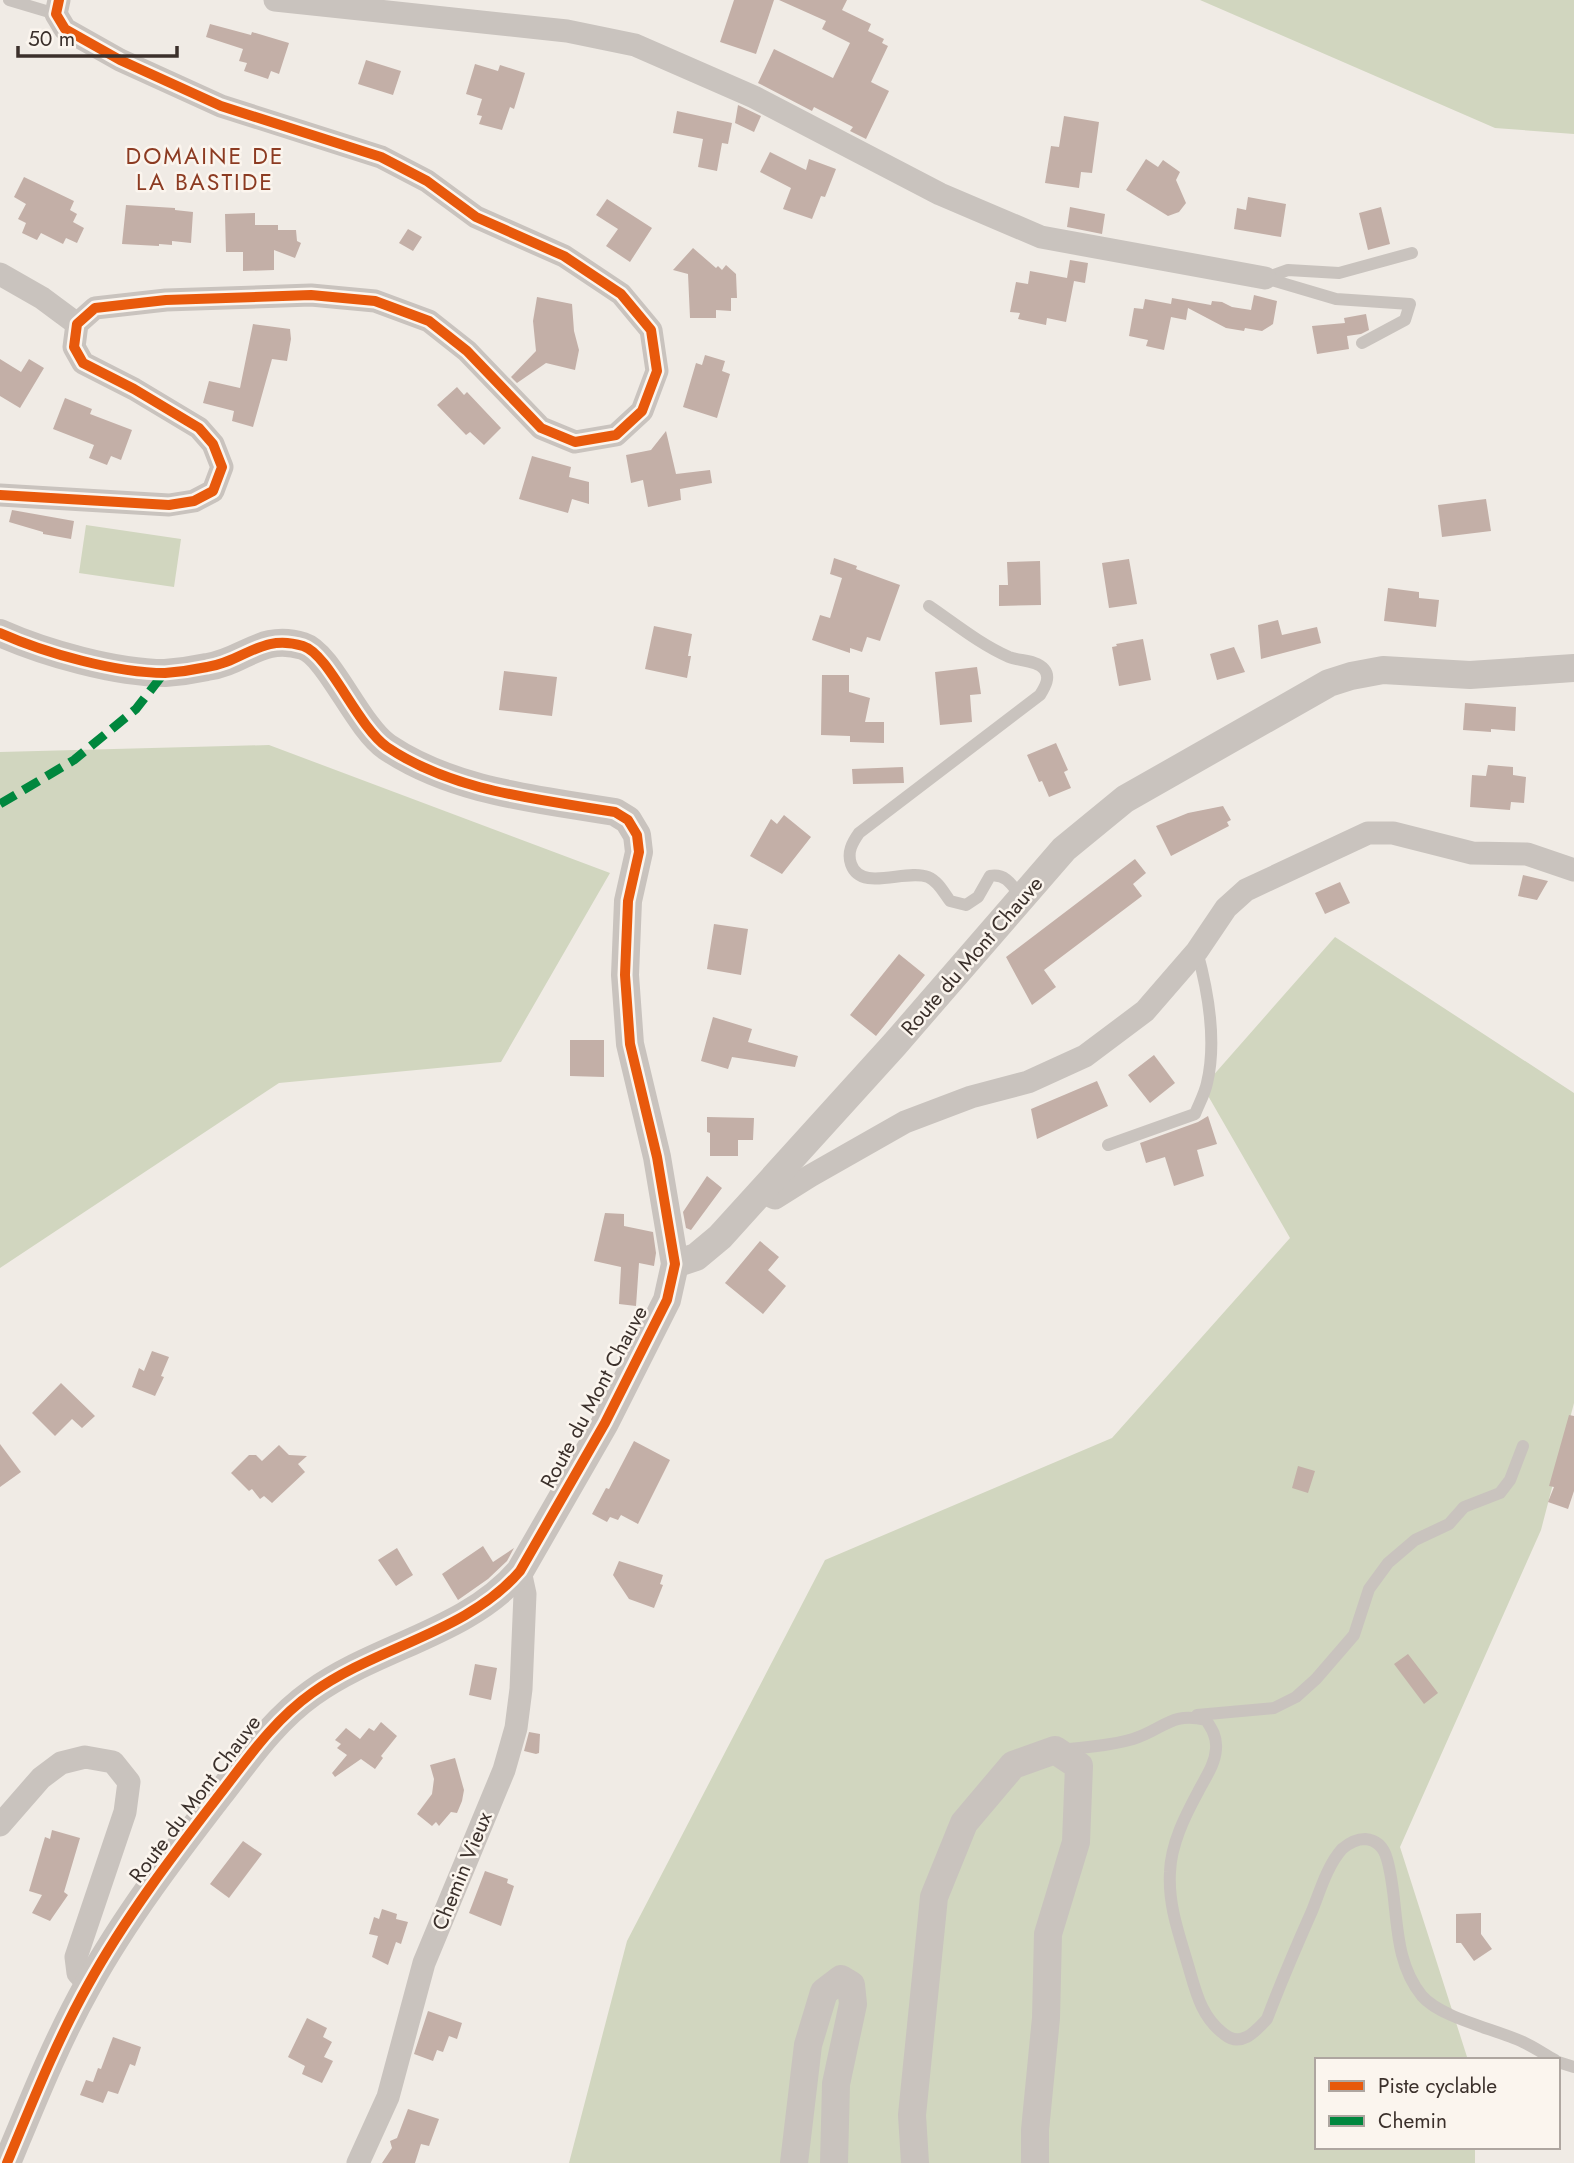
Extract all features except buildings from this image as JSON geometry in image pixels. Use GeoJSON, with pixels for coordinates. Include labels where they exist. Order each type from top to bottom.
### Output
{"type":"FeatureCollection","features":[{"type":"Feature","properties":{"kind":"street"},"geometry":{"type":"LineString","coordinates":[[275,0],[567,31],[635,45],[754,97],[940,194],[1041,237],[1265,278]]}},
{"type":"Feature","properties":{"kind":"street"},"geometry":{"type":"LineString","coordinates":[[0,495],[169,505],[194,501],[213,491],[222,467],[214,444],[198,428],[134,389],[83,363],[74,347],[77,324],[95,308],[166,300],[311,295],[375,301],[429,321],[467,351],[541,429],[575,442],[617,435],[642,411],[657,371],[651,330],[621,294],[564,256],[476,218],[427,181],[381,157],[221,106],[120,60],[65,29],[57,7]]}},
{"type":"Feature","properties":{"kind":"street"},"geometry":{"type":"LineString","coordinates":[[0,274],[41,298],[77,324]]}},
{"type":"Feature","properties":{"kind":"street"},"geometry":{"type":"LineString","coordinates":[[0,633],[27,645],[67,656],[116,667],[164,673],[211,667],[262,644],[278,641],[307,647],[319,657],[365,725],[386,746],[445,776],[479,787],[615,812],[628,820],[637,835],[639,852],[628,901],[625,975],[630,1044],[657,1157],[676,1265]]}},
{"type":"Feature","properties":{"kind":"street","name":"Route du Mont Chauve"},"geometry":{"type":"LineString","coordinates":[[7,2163],[62,2034],[88,1984],[180,1846],[274,1725],[311,1693],[350,1669],[469,1613],[505,1588],[520,1570],[604,1423],[667,1300],[676,1265],[696,1256],[720,1237],[762,1192],[1064,849],[1125,799],[1329,683],[1383,670],[1470,675],[1574,668]]}},
{"type":"Feature","properties":{"kind":"street"},"geometry":{"type":"LineString","coordinates":[[762,1192],[775,1198],[905,1122],[971,1097],[1027,1082],[1085,1056],[1145,1011],[1197,951],[1226,908],[1246,890],[1368,834],[1393,833],[1472,853],[1527,854],[1574,870]]}},
{"type":"Feature","properties":{"kind":"street","name":"Chemin Vieux"},"geometry":{"type":"LineString","coordinates":[[358,2163],[388,2096],[424,1963],[503,1770],[516,1728],[521,1689],[525,1594],[520,1570]]}},
{"type":"Feature","properties":{"kind":"street"},"geometry":{"type":"LineString","coordinates":[[915,2163],[912,2115],[934,1897],[964,1824],[1013,1765],[1055,1751],[1079,1766],[1076,1842],[1048,1934],[1046,2018],[1035,2130],[1035,2163]]}},
{"type":"Feature","properties":{"kind":"street"},"geometry":{"type":"LineString","coordinates":[[0,1825],[41,1777],[61,1763],[85,1757],[113,1762],[129,1782],[125,1812],[76,1957],[78,1973],[88,1984]]}},
{"type":"Feature","properties":{"kind":"street"},"geometry":{"type":"LineString","coordinates":[[793,2163],[808,2045],[824,1992],[841,1979],[851,1986],[853,2004],[836,2084],[834,2163]]}},
{"type":"Feature","properties":{"kind":"lane"},"geometry":{"type":"LineString","coordinates":[[9,0],[57,7]]}},
{"type":"Feature","properties":{"kind":"lane"},"geometry":{"type":"LineString","coordinates":[[1265,278],[1288,270],[1339,273],[1412,253]]}},
{"type":"Feature","properties":{"kind":"lane"},"geometry":{"type":"LineString","coordinates":[[1265,278],[1336,299],[1410,304],[1405,320],[1362,343]]}},
{"type":"Feature","properties":{"kind":"lane"},"geometry":{"type":"LineString","coordinates":[[929,606],[1007,656],[1036,663],[1044,668],[1047,675],[1046,685],[1040,695],[859,834],[851,844],[849,854],[852,867],[859,876],[866,879],[903,875],[928,877],[939,884],[950,901],[966,905],[978,897],[990,876],[1001,876],[1007,879],[1022,898]]}},
{"type":"Feature","properties":{"kind":"lane"},"geometry":{"type":"LineString","coordinates":[[1108,1144],[1195,1114],[1207,1083],[1211,1042],[1208,989],[1197,951]]}},
{"type":"Feature","properties":{"kind":"lane"},"geometry":{"type":"LineString","coordinates":[[1055,1751],[1107,1745],[1136,1738],[1175,1719],[1190,1716],[1274,1708],[1296,1697],[1316,1679],[1354,1635],[1369,1589],[1388,1563],[1415,1540],[1449,1524],[1464,1507],[1500,1493],[1510,1480],[1523,1446]]}},
{"type":"Feature","properties":{"kind":"lane"},"geometry":{"type":"LineString","coordinates":[[1190,1716],[1206,1720],[1214,1731],[1217,1746],[1214,1763],[1188,1811],[1176,1843],[1170,1870],[1170,1904],[1200,2006],[1212,2025],[1229,2038],[1243,2040],[1267,2019],[1327,1874],[1342,1849],[1357,1839],[1371,1839],[1383,1848],[1387,1860],[1403,1958],[1423,1998],[1441,2010],[1522,2041],[1552,2058]]}},
{"type":"Feature","properties":{"kind":"green space"},"geometry":{"type":"Polygon","coordinates":[[[1200,0],[1574,0],[1574,134],[1495,128],[1200,0]]]}},
{"type":"Feature","properties":{"kind":"green space"},"geometry":{"type":"Polygon","coordinates":[[[86,525],[181,539],[174,587],[79,573],[86,525]]]}},
{"type":"Feature","properties":{"kind":"green space"},"geometry":{"type":"Polygon","coordinates":[[[269,745],[610,873],[501,1062],[279,1083],[0,1268],[0,752],[269,745]]]}},
{"type":"Feature","properties":{"kind":"green space"},"geometry":{"type":"Polygon","coordinates":[[[1335,937],[1574,1093],[1574,1403],[1541,1530],[1400,1847],[1467,2058],[1315,2058],[1315,2149],[1475,2149],[1475,2163],[569,2163],[627,1941],[825,1560],[1112,1438],[1290,1238],[1203,1087],[1335,937]]]}},
{"type":"Feature","properties":{"kind":"marked path"},"geometry":{"type":"LineString","coordinates":[[0,804],[74,760],[136,709],[164,673]]}},
{"type":"Feature","properties":{"kind":"cycle path"},"geometry":{"type":"LineString","coordinates":[[0,495],[169,505],[194,501],[213,491],[222,467],[213,444],[199,428],[134,389],[83,363],[74,347],[77,324],[95,308],[166,300],[311,295],[375,301],[429,321],[467,351],[541,428],[575,442],[616,435],[642,411],[657,371],[651,330],[621,294],[564,256],[476,217],[427,181],[381,157],[221,106],[120,60],[65,29],[56,14],[59,0]]}},
{"type":"Feature","properties":{"kind":"cycle path"},"geometry":{"type":"LineString","coordinates":[[0,633],[38,648],[103,666],[165,673],[220,664],[275,643],[303,646],[323,662],[376,737],[387,747],[413,762],[440,774],[497,792],[615,812],[628,820],[637,835],[639,852],[628,901],[625,975],[630,1044],[657,1157],[675,1264],[667,1300],[605,1423],[520,1571],[499,1592],[474,1610],[364,1663],[312,1693],[262,1740],[167,1864],[102,1960],[55,2051],[7,2163]]}},
{"type":"Feature","properties":{"kind":"district","name":"DOMAINE DE LA BASTIDE"},"geometry":{"type":"Point","coordinates":[205,169]}}]}
